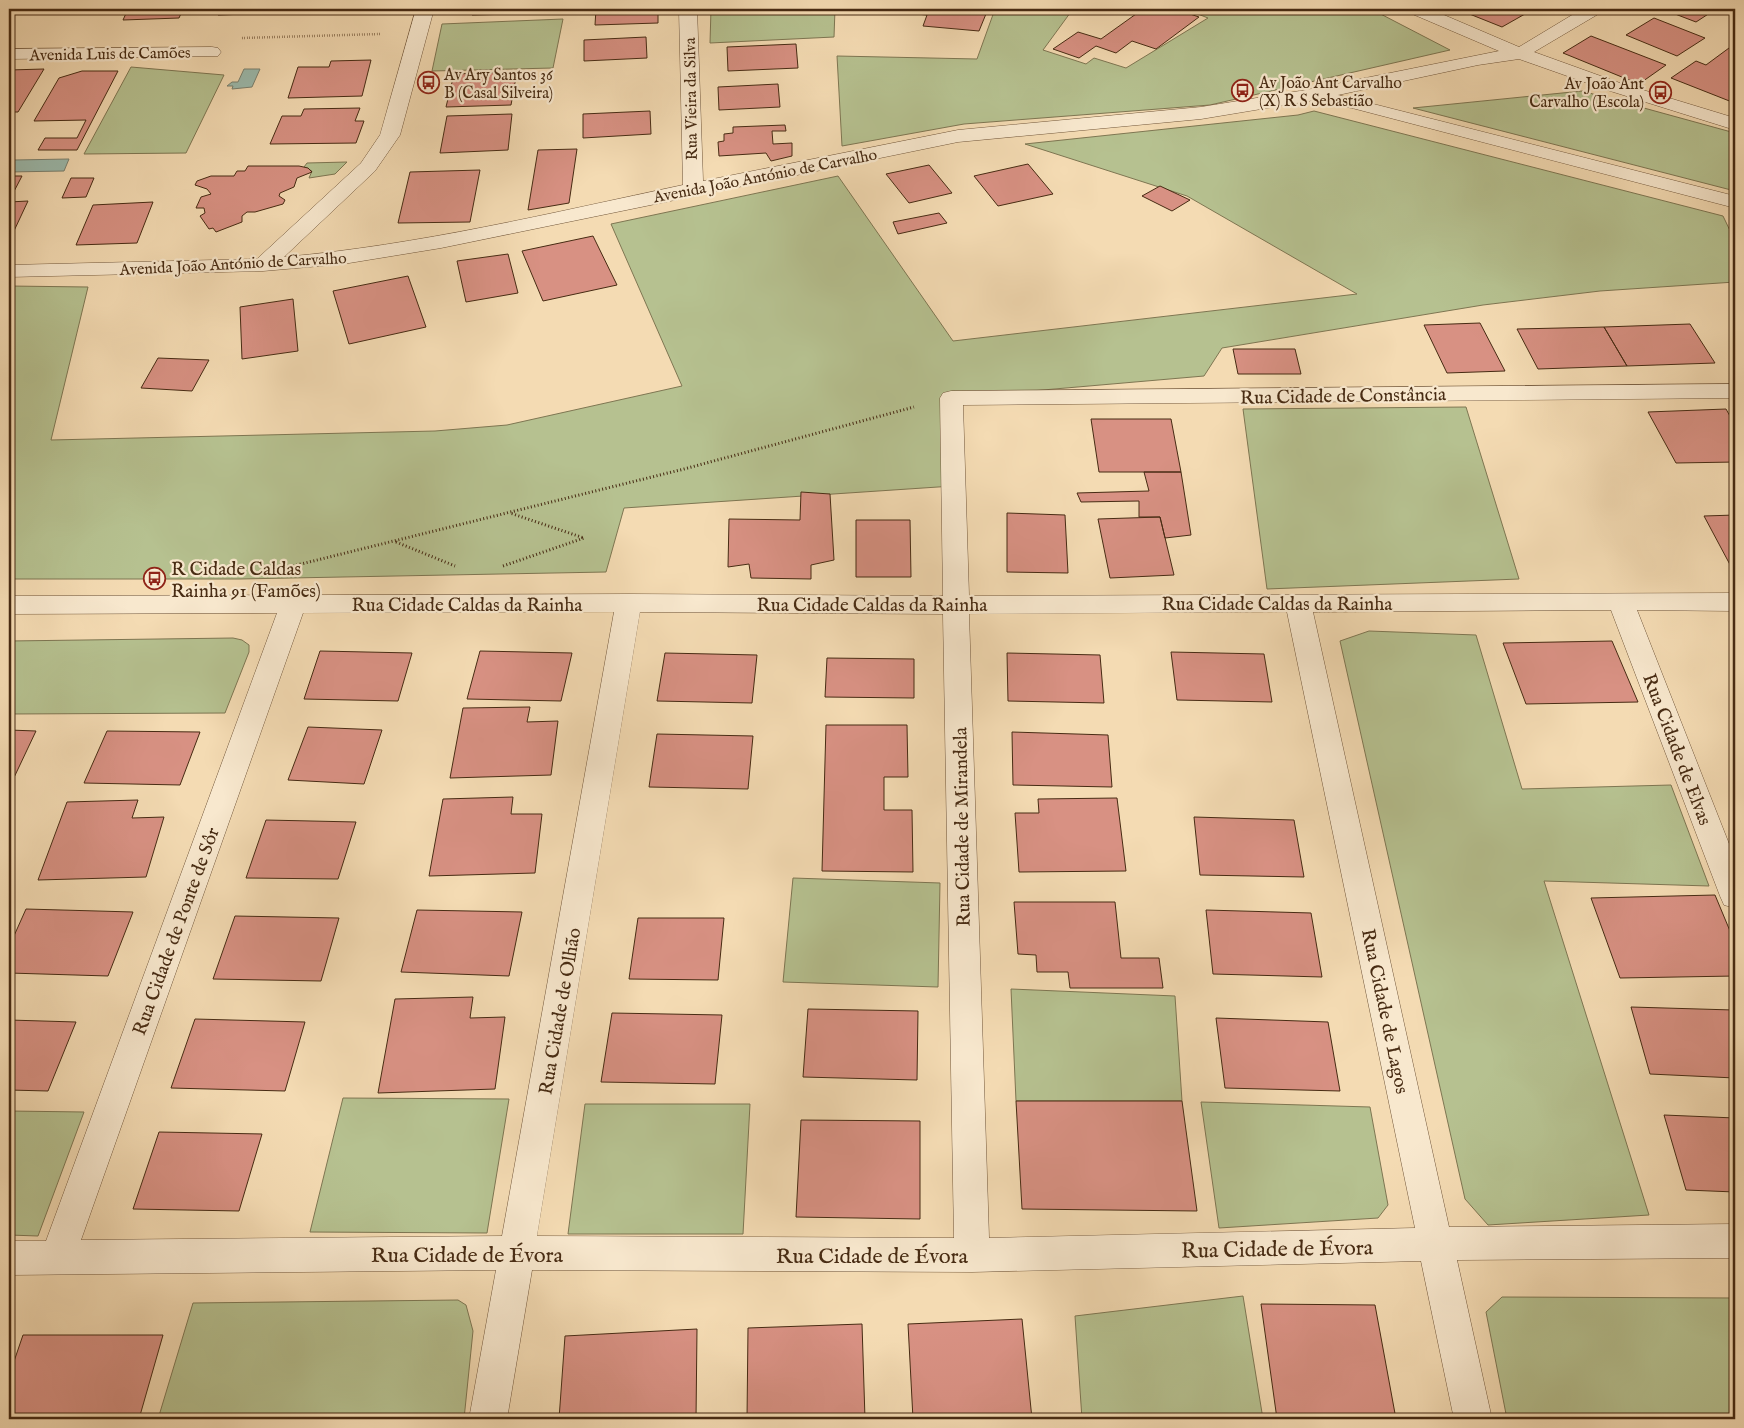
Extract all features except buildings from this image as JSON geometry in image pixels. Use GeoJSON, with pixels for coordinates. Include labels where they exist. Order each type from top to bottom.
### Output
{"type":"FeatureCollection","features":[{"type":"Feature","properties":{"kind":"street"},"geometry":{"type":"LineString","coordinates":[[263,265],[368,167],[390,135],[426,9]]}},
{"type":"Feature","properties":{"kind":"street","name":"Rua Vieira da Silva"},"geometry":{"type":"LineString","coordinates":[[688,9],[693,189]]}},
{"type":"Feature","properties":{"kind":"street"},"geometry":{"type":"LineString","coordinates":[[1416,9],[1519,54],[1633,94],[1735,124]]}},
{"type":"Feature","properties":{"kind":"street"},"geometry":{"type":"LineString","coordinates":[[1519,54],[1594,9]]}},
{"type":"Feature","properties":{"kind":"street","name":"Avenida Luis de Camões"},"geometry":{"type":"LineString","coordinates":[[9,54],[212,52]]}},
{"type":"Feature","properties":{"kind":"street","name":"Avenida João António de Carvalho"},"geometry":{"type":"LineString","coordinates":[[9,271],[263,265],[343,258],[441,242],[958,136],[1201,113],[1306,96],[1478,60],[1519,54]]}},
{"type":"Feature","properties":{"kind":"street"},"geometry":{"type":"LineString","coordinates":[[1306,96],[1353,102],[1735,202]]}},
{"type":"Feature","properties":{"kind":"street","name":"Rua Cidade de Constância"},"geometry":{"type":"LineString","coordinates":[[951,398],[1735,391]]}},
{"type":"Feature","properties":{"kind":"street","name":"Rua Cidade de Mirandela"},"geometry":{"type":"LineString","coordinates":[[951,398],[972,1255]]}},
{"type":"Feature","properties":{"kind":"street","name":"Rua Cidade de Elvas"},"geometry":{"type":"LineString","coordinates":[[1620,601],[1735,896]]}},
{"type":"Feature","properties":{"kind":"street","name":"Rua Cidade Caldas da Rainha"},"geometry":{"type":"LineString","coordinates":[[9,605],[629,603],[956,605],[1735,602]]}},
{"type":"Feature","properties":{"kind":"street","name":"Rua Cidade de Olhão"},"geometry":{"type":"LineString","coordinates":[[488,1419],[629,603]]}},
{"type":"Feature","properties":{"kind":"street","name":"Rua Cidade de Lagos"},"geometry":{"type":"LineString","coordinates":[[1298,603],[1473,1419]]}},
{"type":"Feature","properties":{"kind":"street","name":"Rua Cidade de Ponte de Sôr"},"geometry":{"type":"LineString","coordinates":[[57,1258],[293,605]]}},
{"type":"Feature","properties":{"kind":"street","name":"Rua Cidade de Évora"},"geometry":{"type":"LineString","coordinates":[[9,1258],[517,1253],[972,1255],[1436,1244],[1735,1241]]}},
{"type":"Feature","properties":{"kind":"path"},"geometry":{"type":"LineString","coordinates":[[212,52],[237,38],[418,33]]}},
{"type":"Feature","properties":{"kind":"path"},"geometry":{"type":"LineString","coordinates":[[285,568],[684,469],[951,398]]}},
{"type":"Feature","properties":{"kind":"path"},"geometry":{"type":"LineString","coordinates":[[494,569],[584,538],[510,513]]}},
{"type":"Feature","properties":{"kind":"path"},"geometry":{"type":"LineString","coordinates":[[396,542],[458,568]]}},
{"type":"Feature","properties":{"kind":"green space"},"geometry":{"type":"Polygon","coordinates":[[[711,9],[835,9],[834,37],[710,43],[711,9]]]}},
{"type":"Feature","properties":{"kind":"green space"},"geometry":{"type":"Polygon","coordinates":[[[995,9],[1073,9],[1043,50],[1086,64],[1094,58],[1126,68],[1208,18],[1185,9],[1371,9],[1450,50],[1210,105],[964,124],[842,146],[837,56],[977,59],[995,9]]]}},
{"type":"Feature","properties":{"kind":"green space"},"geometry":{"type":"Polygon","coordinates":[[[563,19],[553,68],[432,71],[442,24],[563,19]]]}},
{"type":"Feature","properties":{"kind":"green space"},"geometry":{"type":"Polygon","coordinates":[[[131,67],[224,75],[186,153],[84,154],[131,67]]]}},
{"type":"Feature","properties":{"kind":"green space"},"geometry":{"type":"Polygon","coordinates":[[[1582,91],[1735,133],[1735,191],[1413,108],[1582,91]]]}},
{"type":"Feature","properties":{"kind":"green space"},"geometry":{"type":"Polygon","coordinates":[[[1314,111],[1723,216],[1735,241],[1735,282],[1600,291],[1483,305],[1222,348],[1204,376],[951,398],[953,486],[624,508],[606,572],[239,579],[9,579],[9,286],[88,287],[51,440],[435,431],[507,425],[682,386],[611,224],[838,176],[953,341],[1357,294],[1187,196],[1025,144],[1298,115],[1314,111]]]}},
{"type":"Feature","properties":{"kind":"green space"},"geometry":{"type":"Polygon","coordinates":[[[347,162],[335,174],[309,178],[312,171],[304,167],[307,163],[347,162]]]}},
{"type":"Feature","properties":{"kind":"green space"},"geometry":{"type":"Polygon","coordinates":[[[1466,407],[1519,579],[1267,589],[1243,409],[1466,407]]]}},
{"type":"Feature","properties":{"kind":"green space"},"geometry":{"type":"Polygon","coordinates":[[[1369,631],[1476,635],[1522,789],[1671,785],[1709,886],[1544,881],[1649,1215],[1488,1225],[1465,1199],[1340,641],[1369,631]]]}},
{"type":"Feature","properties":{"kind":"green space"},"geometry":{"type":"Polygon","coordinates":[[[233,638],[242,640],[249,645],[249,652],[225,713],[9,714],[9,641],[233,638]]]}},
{"type":"Feature","properties":{"kind":"green space"},"geometry":{"type":"Polygon","coordinates":[[[793,878],[940,883],[938,987],[783,982],[793,878]]]}},
{"type":"Feature","properties":{"kind":"green space"},"geometry":{"type":"Polygon","coordinates":[[[1011,989],[1175,996],[1182,1101],[1016,1101],[1011,989]]]}},
{"type":"Feature","properties":{"kind":"green space"},"geometry":{"type":"Polygon","coordinates":[[[343,1098],[509,1099],[487,1233],[310,1232],[343,1098]]]}},
{"type":"Feature","properties":{"kind":"green space"},"geometry":{"type":"Polygon","coordinates":[[[1201,1102],[1370,1107],[1388,1205],[1378,1218],[1219,1228],[1201,1102]]]}},
{"type":"Feature","properties":{"kind":"green space"},"geometry":{"type":"Polygon","coordinates":[[[585,1104],[750,1104],[743,1234],[568,1234],[585,1104]]]}},
{"type":"Feature","properties":{"kind":"green space"},"geometry":{"type":"Polygon","coordinates":[[[9,1111],[84,1112],[38,1236],[9,1235],[9,1111]]]}},
{"type":"Feature","properties":{"kind":"green space"},"geometry":{"type":"Polygon","coordinates":[[[1243,1296],[1263,1419],[1082,1419],[1075,1316],[1243,1296]]]}},
{"type":"Feature","properties":{"kind":"green space"},"geometry":{"type":"Polygon","coordinates":[[[1502,1297],[1735,1298],[1735,1419],[1507,1419],[1486,1312],[1502,1297]]]}},
{"type":"Feature","properties":{"kind":"green space"},"geometry":{"type":"Polygon","coordinates":[[[458,1300],[466,1305],[473,1331],[464,1419],[158,1419],[193,1303],[458,1300]]]}},
{"type":"Feature","properties":{"kind":"shaded area"},"geometry":{"type":"Polygon","coordinates":[[[244,69],[260,69],[252,87],[232,89],[233,86],[227,86],[232,82],[238,82],[244,69]]]}},
{"type":"Feature","properties":{"kind":"shaded area"},"geometry":{"type":"Polygon","coordinates":[[[69,159],[64,171],[9,172],[14,160],[69,159]]]}},
{"type":"Feature","properties":{"kind":"place","name":"Av Ary Santos 36 B (Casal Silveira)"},"geometry":{"type":"Point","coordinates":[428,83]}},
{"type":"Feature","properties":{"kind":"place","name":"Av João Ant Carvalho (X) R S Sebastião"},"geometry":{"type":"Point","coordinates":[1243,91]}},
{"type":"Feature","properties":{"kind":"place","name":"Av João Ant Carvalho (Escola)"},"geometry":{"type":"Point","coordinates":[1660,92]}},
{"type":"Feature","properties":{"kind":"place","name":"R Cidade Caldas Rainha 91 (Famões)"},"geometry":{"type":"Point","coordinates":[155,579]}}]}
